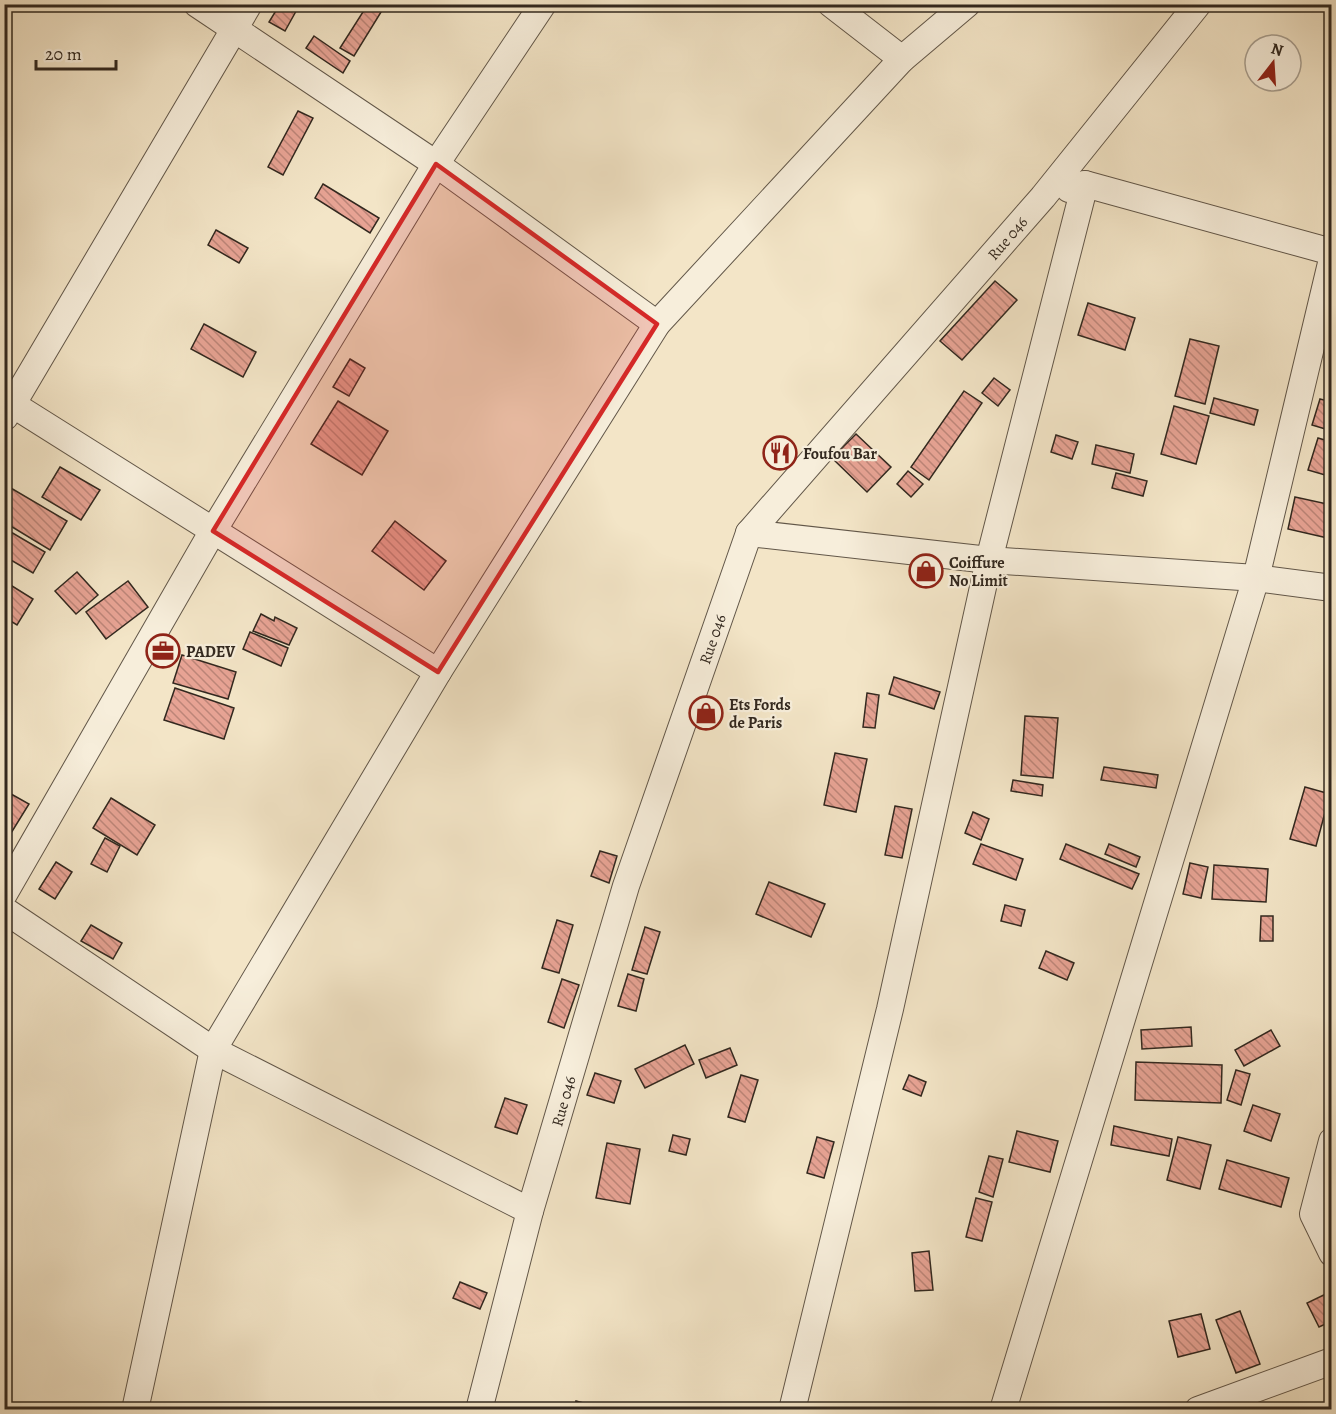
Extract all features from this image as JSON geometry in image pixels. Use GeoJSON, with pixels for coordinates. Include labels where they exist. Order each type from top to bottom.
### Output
{"type":"FeatureCollection","features":[{"type":"Feature","properties":{"kind":"street"},"geometry":{"type":"LineString","coordinates":[[197,4],[436,164],[657,324]]}},
{"type":"Feature","properties":{"kind":"street"},"geometry":{"type":"LineString","coordinates":[[249,4],[7,407],[213,531],[438,672]]}},
{"type":"Feature","properties":{"kind":"street"},"geometry":{"type":"LineString","coordinates":[[4,894],[213,531],[436,164],[543,4]]}},
{"type":"Feature","properties":{"kind":"street"},"geometry":{"type":"LineString","coordinates":[[831,4],[902,59]]}},
{"type":"Feature","properties":{"kind":"street"},"geometry":{"type":"LineString","coordinates":[[135,1410],[213,1050],[438,672],[657,324],[902,59],[967,4]]}},
{"type":"Feature","properties":{"kind":"street","name":"Rue 046"},"geometry":{"type":"LineString","coordinates":[[479,1410],[531,1211],[626,886],[749,533],[1043,197],[1198,4]]}},
{"type":"Feature","properties":{"kind":"street"},"geometry":{"type":"LineString","coordinates":[[1043,197],[1085,184],[1332,252]]}},
{"type":"Feature","properties":{"kind":"street"},"geometry":{"type":"LineString","coordinates":[[792,1410],[890,1009],[990,560],[1085,184]]}},
{"type":"Feature","properties":{"kind":"street"},"geometry":{"type":"LineString","coordinates":[[1004,1410],[1256,578],[1332,259]]}},
{"type":"Feature","properties":{"kind":"street"},"geometry":{"type":"LineString","coordinates":[[749,533],[990,560],[1256,578],[1332,588]]}},
{"type":"Feature","properties":{"kind":"street"},"geometry":{"type":"LineString","coordinates":[[4,910],[213,1050],[531,1211]]}},
{"type":"Feature","properties":{"kind":"street"},"geometry":{"type":"LineString","coordinates":[[1332,1141],[1313,1214],[1332,1253]]}},
{"type":"Feature","properties":{"kind":"street"},"geometry":{"type":"LineString","coordinates":[[1198,1410],[1332,1362]]}},
{"type":"Feature","properties":{"kind":"highlighted area"},"geometry":{"type":"Polygon","coordinates":[[[436,164],[657,324],[438,672],[213,531],[436,164]]]}},
{"type":"Feature","properties":{"kind":"building"},"geometry":{"type":"Polygon","coordinates":[[[280,4],[300,4],[285,31],[269,22],[280,4]]]}},
{"type":"Feature","properties":{"kind":"building"},"geometry":{"type":"Polygon","coordinates":[[[368,4],[386,4],[354,56],[340,48],[368,4]]]}},
{"type":"Feature","properties":{"kind":"building"},"geometry":{"type":"Polygon","coordinates":[[[314,36],[350,61],[343,73],[306,48],[314,36]]]}},
{"type":"Feature","properties":{"kind":"building"},"geometry":{"type":"Polygon","coordinates":[[[298,111],[313,118],[283,175],[268,167],[298,111]]]}},
{"type":"Feature","properties":{"kind":"building"},"geometry":{"type":"Polygon","coordinates":[[[323,184],[379,218],[370,233],[315,198],[323,184]]]}},
{"type":"Feature","properties":{"kind":"building"},"geometry":{"type":"Polygon","coordinates":[[[216,230],[248,248],[239,263],[208,245],[216,230]]]}},
{"type":"Feature","properties":{"kind":"building"},"geometry":{"type":"Polygon","coordinates":[[[995,281],[1017,300],[962,360],[940,341],[995,281]]]}},
{"type":"Feature","properties":{"kind":"building"},"geometry":{"type":"Polygon","coordinates":[[[1088,303],[1135,318],[1125,350],[1078,335],[1088,303]]]}},
{"type":"Feature","properties":{"kind":"building"},"geometry":{"type":"Polygon","coordinates":[[[204,324],[256,352],[243,377],[191,349],[204,324]]]}},
{"type":"Feature","properties":{"kind":"building"},"geometry":{"type":"Polygon","coordinates":[[[1190,339],[1219,346],[1205,404],[1175,396],[1190,339]]]}},
{"type":"Feature","properties":{"kind":"building"},"geometry":{"type":"Polygon","coordinates":[[[350,359],[365,368],[349,396],[333,387],[350,359]]]}},
{"type":"Feature","properties":{"kind":"building"},"geometry":{"type":"Polygon","coordinates":[[[994,378],[1010,390],[998,406],[982,393],[994,378]]]}},
{"type":"Feature","properties":{"kind":"building"},"geometry":{"type":"Polygon","coordinates":[[[964,391],[982,403],[929,480],[911,467],[964,391]]]}},
{"type":"Feature","properties":{"kind":"building"},"geometry":{"type":"Polygon","coordinates":[[[1214,398],[1258,410],[1254,425],[1210,413],[1214,398]]]}},
{"type":"Feature","properties":{"kind":"building"},"geometry":{"type":"Polygon","coordinates":[[[1320,399],[1332,402],[1332,431],[1312,425],[1320,399]]]}},
{"type":"Feature","properties":{"kind":"building"},"geometry":{"type":"Polygon","coordinates":[[[338,401],[388,431],[362,475],[311,444],[338,401]]]}},
{"type":"Feature","properties":{"kind":"building"},"geometry":{"type":"Polygon","coordinates":[[[1174,406],[1209,416],[1196,464],[1161,454],[1174,406]]]}},
{"type":"Feature","properties":{"kind":"building"},"geometry":{"type":"Polygon","coordinates":[[[856,434],[891,467],[867,492],[832,458],[856,434]]]}},
{"type":"Feature","properties":{"kind":"building"},"geometry":{"type":"Polygon","coordinates":[[[1056,435],[1078,442],[1072,459],[1051,452],[1056,435]]]}},
{"type":"Feature","properties":{"kind":"building"},"geometry":{"type":"Polygon","coordinates":[[[1318,438],[1332,442],[1332,477],[1308,470],[1318,438]]]}},
{"type":"Feature","properties":{"kind":"building"},"geometry":{"type":"Polygon","coordinates":[[[1096,445],[1134,454],[1130,473],[1092,464],[1096,445]]]}},
{"type":"Feature","properties":{"kind":"building"},"geometry":{"type":"Polygon","coordinates":[[[60,467],[100,490],[81,520],[42,497],[60,467]]]}},
{"type":"Feature","properties":{"kind":"building"},"geometry":{"type":"Polygon","coordinates":[[[908,471],[923,484],[911,497],[897,484],[908,471]]]}},
{"type":"Feature","properties":{"kind":"building"},"geometry":{"type":"Polygon","coordinates":[[[1116,473],[1147,481],[1143,496],[1112,488],[1116,473]]]}},
{"type":"Feature","properties":{"kind":"building"},"geometry":{"type":"Polygon","coordinates":[[[4,484],[67,521],[50,550],[4,522],[4,484]]]}},
{"type":"Feature","properties":{"kind":"building"},"geometry":{"type":"Polygon","coordinates":[[[1295,497],[1332,505],[1332,539],[1288,529],[1295,497]]]}},
{"type":"Feature","properties":{"kind":"building"},"geometry":{"type":"Polygon","coordinates":[[[395,521],[446,561],[424,590],[372,551],[395,521]]]}},
{"type":"Feature","properties":{"kind":"building"},"geometry":{"type":"Polygon","coordinates":[[[4,528],[45,552],[33,573],[4,556],[4,528]]]}},
{"type":"Feature","properties":{"kind":"building"},"geometry":{"type":"Polygon","coordinates":[[[77,572],[98,595],[76,614],[55,591],[77,572]]]}},
{"type":"Feature","properties":{"kind":"building"},"geometry":{"type":"Polygon","coordinates":[[[4,581],[33,599],[17,625],[4,617],[4,581]]]}},
{"type":"Feature","properties":{"kind":"building"},"geometry":{"type":"Polygon","coordinates":[[[128,581],[148,607],[106,639],[86,612],[128,581]]]}},
{"type":"Feature","properties":{"kind":"building"},"geometry":{"type":"Polygon","coordinates":[[[261,614],[274,621],[275,617],[297,628],[289,645],[253,631],[261,614]]]}},
{"type":"Feature","properties":{"kind":"building"},"geometry":{"type":"Polygon","coordinates":[[[250,632],[288,648],[281,666],[243,649],[250,632]]]}},
{"type":"Feature","properties":{"kind":"building"},"geometry":{"type":"Polygon","coordinates":[[[182,655],[236,672],[228,699],[173,683],[182,655]]]}},
{"type":"Feature","properties":{"kind":"building"},"geometry":{"type":"Polygon","coordinates":[[[894,677],[940,692],[934,709],[889,694],[894,677]]]}},
{"type":"Feature","properties":{"kind":"building"},"geometry":{"type":"Polygon","coordinates":[[[175,688],[234,708],[224,739],[164,720],[175,688]]]}},
{"type":"Feature","properties":{"kind":"building"},"geometry":{"type":"Polygon","coordinates":[[[867,693],[879,695],[875,728],[863,727],[867,693]]]}},
{"type":"Feature","properties":{"kind":"building"},"geometry":{"type":"Polygon","coordinates":[[[1025,716],[1058,718],[1053,778],[1021,775],[1025,716]]]}},
{"type":"Feature","properties":{"kind":"building"},"geometry":{"type":"Polygon","coordinates":[[[835,753],[867,759],[856,812],[824,805],[835,753]]]}},
{"type":"Feature","properties":{"kind":"building"},"geometry":{"type":"Polygon","coordinates":[[[1104,767],[1158,775],[1156,788],[1101,780],[1104,767]]]}},
{"type":"Feature","properties":{"kind":"building"},"geometry":{"type":"Polygon","coordinates":[[[1013,780],[1043,785],[1042,796],[1011,791],[1013,780]]]}},
{"type":"Feature","properties":{"kind":"building"},"geometry":{"type":"Polygon","coordinates":[[[1305,787],[1330,794],[1316,846],[1290,839],[1305,787]]]}},
{"type":"Feature","properties":{"kind":"building"},"geometry":{"type":"Polygon","coordinates":[[[4,790],[29,804],[8,838],[4,836],[4,790]]]}},
{"type":"Feature","properties":{"kind":"building"},"geometry":{"type":"Polygon","coordinates":[[[111,798],[155,825],[137,855],[93,828],[111,798]]]}},
{"type":"Feature","properties":{"kind":"building"},"geometry":{"type":"Polygon","coordinates":[[[895,806],[912,809],[902,858],[885,855],[895,806]]]}},
{"type":"Feature","properties":{"kind":"building"},"geometry":{"type":"Polygon","coordinates":[[[973,812],[989,819],[981,840],[965,833],[973,812]]]}},
{"type":"Feature","properties":{"kind":"building"},"geometry":{"type":"Polygon","coordinates":[[[105,838],[120,846],[107,872],[91,864],[105,838]]]}},
{"type":"Feature","properties":{"kind":"building"},"geometry":{"type":"Polygon","coordinates":[[[981,844],[1023,859],[1016,880],[973,864],[981,844]]]}},
{"type":"Feature","properties":{"kind":"building"},"geometry":{"type":"Polygon","coordinates":[[[1066,844],[1139,874],[1132,889],[1060,859],[1066,844]]]}},
{"type":"Feature","properties":{"kind":"building"},"geometry":{"type":"Polygon","coordinates":[[[1109,844],[1140,857],[1136,867],[1105,854],[1109,844]]]}},
{"type":"Feature","properties":{"kind":"building"},"geometry":{"type":"Polygon","coordinates":[[[600,851],[617,856],[609,883],[591,876],[600,851]]]}},
{"type":"Feature","properties":{"kind":"building"},"geometry":{"type":"Polygon","coordinates":[[[56,862],[72,872],[55,899],[39,889],[56,862]]]}},
{"type":"Feature","properties":{"kind":"building"},"geometry":{"type":"Polygon","coordinates":[[[1190,863],[1208,867],[1201,898],[1183,894],[1190,863]]]}},
{"type":"Feature","properties":{"kind":"building"},"geometry":{"type":"Polygon","coordinates":[[[1214,865],[1268,869],[1266,902],[1212,899],[1214,865]]]}},
{"type":"Feature","properties":{"kind":"building"},"geometry":{"type":"Polygon","coordinates":[[[769,882],[825,904],[811,937],[756,914],[769,882]]]}},
{"type":"Feature","properties":{"kind":"building"},"geometry":{"type":"Polygon","coordinates":[[[1005,905],[1025,910],[1021,926],[1001,921],[1005,905]]]}},
{"type":"Feature","properties":{"kind":"building"},"geometry":{"type":"Polygon","coordinates":[[[1261,916],[1273,916],[1273,941],[1260,941],[1261,916]]]}},
{"type":"Feature","properties":{"kind":"building"},"geometry":{"type":"Polygon","coordinates":[[[557,920],[573,925],[559,973],[542,968],[557,920]]]}},
{"type":"Feature","properties":{"kind":"building"},"geometry":{"type":"Polygon","coordinates":[[[91,925],[122,943],[113,959],[81,941],[91,925]]]}},
{"type":"Feature","properties":{"kind":"building"},"geometry":{"type":"Polygon","coordinates":[[[645,927],[660,932],[647,974],[632,970],[645,927]]]}},
{"type":"Feature","properties":{"kind":"building"},"geometry":{"type":"Polygon","coordinates":[[[1046,951],[1074,963],[1067,980],[1039,968],[1046,951]]]}},
{"type":"Feature","properties":{"kind":"building"},"geometry":{"type":"Polygon","coordinates":[[[628,974],[644,979],[636,1011],[618,1006],[628,974]]]}},
{"type":"Feature","properties":{"kind":"building"},"geometry":{"type":"Polygon","coordinates":[[[562,979],[579,985],[564,1028],[548,1022],[562,979]]]}},
{"type":"Feature","properties":{"kind":"building"},"geometry":{"type":"Polygon","coordinates":[[[1191,1027],[1192,1046],[1142,1049],[1141,1030],[1191,1027]]]}},
{"type":"Feature","properties":{"kind":"building"},"geometry":{"type":"Polygon","coordinates":[[[1271,1030],[1280,1046],[1244,1066],[1235,1050],[1271,1030]]]}},
{"type":"Feature","properties":{"kind":"building"},"geometry":{"type":"Polygon","coordinates":[[[685,1045],[694,1064],[645,1088],[635,1069],[685,1045]]]}},
{"type":"Feature","properties":{"kind":"building"},"geometry":{"type":"Polygon","coordinates":[[[730,1048],[737,1065],[706,1078],[699,1060],[730,1048]]]}},
{"type":"Feature","properties":{"kind":"building"},"geometry":{"type":"Polygon","coordinates":[[[1136,1062],[1222,1065],[1221,1103],[1135,1100],[1136,1062]]]}},
{"type":"Feature","properties":{"kind":"building"},"geometry":{"type":"Polygon","coordinates":[[[1236,1070],[1250,1074],[1241,1105],[1227,1100],[1236,1070]]]}},
{"type":"Feature","properties":{"kind":"building"},"geometry":{"type":"Polygon","coordinates":[[[595,1073],[621,1081],[614,1103],[587,1095],[595,1073]]]}},
{"type":"Feature","properties":{"kind":"building"},"geometry":{"type":"Polygon","coordinates":[[[741,1075],[758,1080],[745,1122],[728,1117],[741,1075]]]}},
{"type":"Feature","properties":{"kind":"building"},"geometry":{"type":"Polygon","coordinates":[[[909,1075],[926,1082],[921,1096],[903,1089],[909,1075]]]}},
{"type":"Feature","properties":{"kind":"building"},"geometry":{"type":"Polygon","coordinates":[[[505,1098],[527,1105],[517,1134],[495,1127],[505,1098]]]}},
{"type":"Feature","properties":{"kind":"building"},"geometry":{"type":"Polygon","coordinates":[[[1253,1105],[1280,1114],[1271,1141],[1244,1131],[1253,1105]]]}},
{"type":"Feature","properties":{"kind":"building"},"geometry":{"type":"Polygon","coordinates":[[[1114,1126],[1172,1139],[1169,1156],[1111,1145],[1114,1126]]]}},
{"type":"Feature","properties":{"kind":"building"},"geometry":{"type":"Polygon","coordinates":[[[1017,1131],[1058,1141],[1050,1172],[1009,1162],[1017,1131]]]}},
{"type":"Feature","properties":{"kind":"building"},"geometry":{"type":"Polygon","coordinates":[[[673,1135],[690,1139],[686,1155],[669,1151],[673,1135]]]}},
{"type":"Feature","properties":{"kind":"building"},"geometry":{"type":"Polygon","coordinates":[[[817,1137],[834,1142],[824,1178],[807,1173],[817,1137]]]}},
{"type":"Feature","properties":{"kind":"building"},"geometry":{"type":"Polygon","coordinates":[[[1178,1137],[1211,1145],[1200,1189],[1167,1180],[1178,1137]]]}},
{"type":"Feature","properties":{"kind":"building"},"geometry":{"type":"Polygon","coordinates":[[[607,1143],[640,1149],[630,1204],[596,1198],[607,1143]]]}},
{"type":"Feature","properties":{"kind":"building"},"geometry":{"type":"Polygon","coordinates":[[[989,1156],[1003,1159],[993,1197],[979,1192],[989,1156]]]}},
{"type":"Feature","properties":{"kind":"building"},"geometry":{"type":"Polygon","coordinates":[[[1227,1160],[1289,1178],[1281,1207],[1219,1189],[1227,1160]]]}},
{"type":"Feature","properties":{"kind":"building"},"geometry":{"type":"Polygon","coordinates":[[[976,1198],[992,1202],[982,1241],[966,1237],[976,1198]]]}},
{"type":"Feature","properties":{"kind":"building"},"geometry":{"type":"Polygon","coordinates":[[[929,1251],[933,1290],[915,1291],[912,1253],[929,1251]]]}},
{"type":"Feature","properties":{"kind":"building"},"geometry":{"type":"Polygon","coordinates":[[[460,1282],[487,1293],[480,1309],[453,1298],[460,1282]]]}},
{"type":"Feature","properties":{"kind":"building"},"geometry":{"type":"Polygon","coordinates":[[[1332,1291],[1332,1321],[1319,1327],[1307,1303],[1332,1291]]]}},
{"type":"Feature","properties":{"kind":"building"},"geometry":{"type":"Polygon","coordinates":[[[1240,1311],[1260,1364],[1236,1373],[1216,1320],[1240,1311]]]}},
{"type":"Feature","properties":{"kind":"building"},"geometry":{"type":"Polygon","coordinates":[[[1201,1314],[1210,1349],[1178,1357],[1169,1321],[1201,1314]]]}},
{"type":"Feature","properties":{"kind":"building"},"geometry":{"type":"Polygon","coordinates":[[[576,1401],[609,1410],[574,1410],[576,1401]]]}},
{"type":"Feature","properties":{"kind":"place","name":"Foufou Bar"},"geometry":{"type":"Point","coordinates":[780,453]}},
{"type":"Feature","properties":{"kind":"place","name":"Coiffure No Limit"},"geometry":{"type":"Point","coordinates":[926,571]}},
{"type":"Feature","properties":{"kind":"place","name":"PADEV"},"geometry":{"type":"Point","coordinates":[163,651]}},
{"type":"Feature","properties":{"kind":"place","name":"Ets Fords de Paris"},"geometry":{"type":"Point","coordinates":[706,713]}}]}
